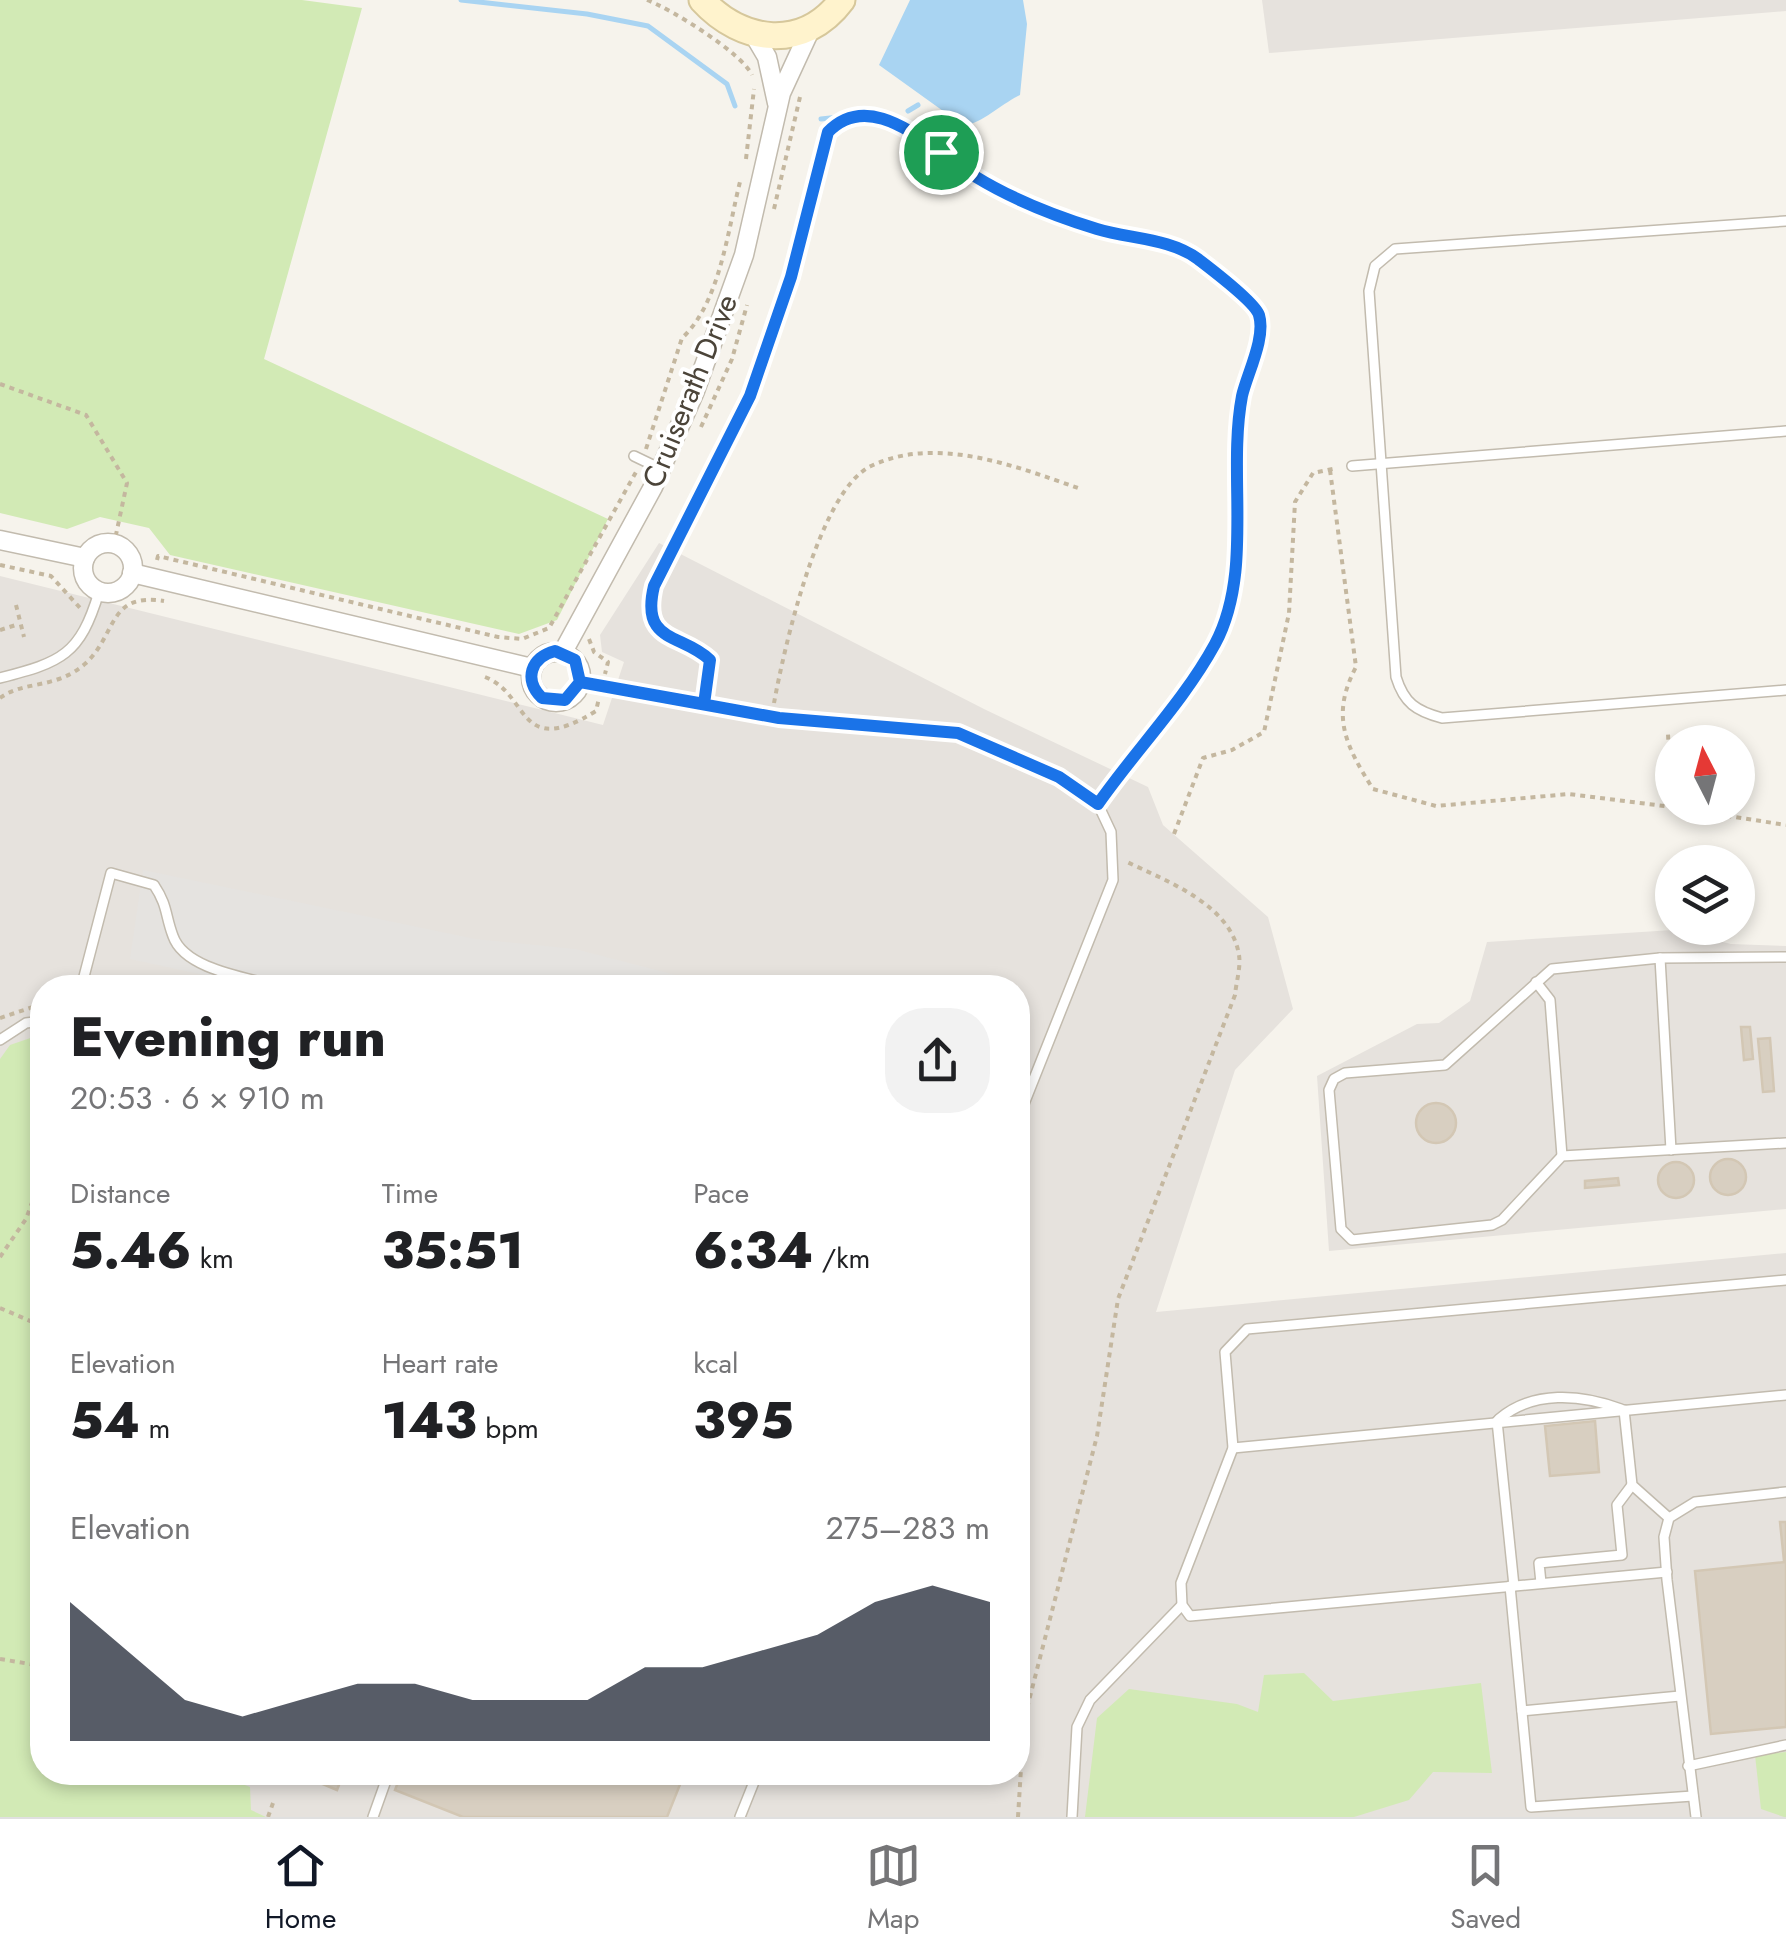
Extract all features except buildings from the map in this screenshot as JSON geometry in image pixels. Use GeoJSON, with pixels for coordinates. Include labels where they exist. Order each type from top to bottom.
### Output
{"type":"FeatureCollection","features":[{"type":"Feature","properties":{"kind":"street"},"geometry":{"type":"LineString","coordinates":[[682,0],[711,10],[754,36],[783,37],[811,28],[842,0]]}},
{"type":"Feature","properties":{"kind":"street","name":"Cruiserath Drive"},"geometry":{"type":"LineString","coordinates":[[563,652],[661,469],[695,391],[744,255],[781,92],[811,28]]}},
{"type":"Feature","properties":{"kind":"street","name":"Cruiserath Drive"},"geometry":{"type":"LineString","coordinates":[[754,36],[767,57],[777,94],[776,113]]}},
{"type":"Feature","properties":{"kind":"street"},"geometry":{"type":"LineString","coordinates":[[0,540],[85,558]]}},
{"type":"Feature","properties":{"kind":"street"},"geometry":{"type":"LineString","coordinates":[[100,544],[114,544],[131,558],[132,573],[116,592],[99,592],[83,574],[85,558],[100,544]]}},
{"type":"Feature","properties":{"kind":"street"},"geometry":{"type":"LineString","coordinates":[[132,573],[532,668]]}},
{"type":"Feature","properties":{"kind":"street"},"geometry":{"type":"LineString","coordinates":[[563,652],[575,660],[580,682],[565,700],[549,701],[535,692],[532,668],[548,653],[563,652]]}},
{"type":"Feature","properties":{"kind":"lane"},"geometry":{"type":"LineString","coordinates":[[1786,221],[1394,249],[1375,266],[1368,292],[1396,677],[1402,697],[1418,712],[1442,718],[1786,690]]}},
{"type":"Feature","properties":{"kind":"lane"},"geometry":{"type":"LineString","coordinates":[[1352,466],[1786,431]]}},
{"type":"Feature","properties":{"kind":"lane"},"geometry":{"type":"LineString","coordinates":[[634,456],[661,469]]}},
{"type":"Feature","properties":{"kind":"lane"},"geometry":{"type":"LineString","coordinates":[[0,678],[39,668],[62,656],[86,633],[99,592]]}},
{"type":"Feature","properties":{"kind":"lane"},"geometry":{"type":"LineString","coordinates":[[580,682],[772,717],[958,733],[1059,777],[1098,804],[1112,832],[1113,880],[1030,1089]]}},
{"type":"Feature","properties":{"kind":"lane"},"geometry":{"type":"LineString","coordinates":[[84,975],[111,873],[154,885],[169,909],[173,938],[190,959],[242,975]]}},
{"type":"Feature","properties":{"kind":"lane"},"geometry":{"type":"LineString","coordinates":[[1786,957],[1660,958],[1552,969],[1445,1065],[1345,1074],[1334,1080],[1329,1090],[1342,1228],[1352,1240],[1492,1225],[1502,1220],[1562,1156],[1786,1142]]}},
{"type":"Feature","properties":{"kind":"lane"},"geometry":{"type":"LineString","coordinates":[[1660,958],[1671,1150]]}},
{"type":"Feature","properties":{"kind":"lane"},"geometry":{"type":"LineString","coordinates":[[1536,982],[1550,1000],[1562,1156]]}},
{"type":"Feature","properties":{"kind":"lane"},"geometry":{"type":"LineString","coordinates":[[0,1040],[30,1022]]}},
{"type":"Feature","properties":{"kind":"lane"},"geometry":{"type":"LineString","coordinates":[[1667,1572],[1190,1616],[1182,1605],[1181,1583],[1233,1448],[1225,1352],[1247,1330],[1786,1280]]}},
{"type":"Feature","properties":{"kind":"lane"},"geometry":{"type":"LineString","coordinates":[[1233,1448],[1786,1395]]}},
{"type":"Feature","properties":{"kind":"lane"},"geometry":{"type":"LineString","coordinates":[[1497,1421],[1517,1404],[1575,1396],[1624,1410]]}},
{"type":"Feature","properties":{"kind":"lane"},"geometry":{"type":"LineString","coordinates":[[1541,1583],[1539,1563],[1622,1555],[1618,1505],[1632,1485],[1624,1410]]}},
{"type":"Feature","properties":{"kind":"lane"},"geometry":{"type":"LineString","coordinates":[[1497,1421],[1531,1807],[1693,1796]]}},
{"type":"Feature","properties":{"kind":"lane"},"geometry":{"type":"LineString","coordinates":[[1632,1485],[1669,1518]]}},
{"type":"Feature","properties":{"kind":"lane"},"geometry":{"type":"LineString","coordinates":[[1696,1817],[1667,1572],[1664,1537],[1669,1518],[1695,1502],[1786,1492]]}},
{"type":"Feature","properties":{"kind":"lane"},"geometry":{"type":"LineString","coordinates":[[1072,1817],[1077,1727],[1090,1700],[1182,1605]]}},
{"type":"Feature","properties":{"kind":"lane"},"geometry":{"type":"LineString","coordinates":[[1522,1711],[1680,1696]]}},
{"type":"Feature","properties":{"kind":"lane"},"geometry":{"type":"LineString","coordinates":[[1688,1766],[1786,1745]]}},
{"type":"Feature","properties":{"kind":"lane"},"geometry":{"type":"LineString","coordinates":[[373,1817],[385,1785]]}},
{"type":"Feature","properties":{"kind":"lane"},"geometry":{"type":"LineString","coordinates":[[740,1817],[753,1785]]}},
{"type":"Feature","properties":{"kind":"path"},"geometry":{"type":"LineString","coordinates":[[646,0],[677,14],[738,56],[747,65],[755,91],[745,164],[711,288],[692,329],[682,338],[647,447]]}},
{"type":"Feature","properties":{"kind":"path"},"geometry":{"type":"LineString","coordinates":[[798,110],[802,88]]}},
{"type":"Feature","properties":{"kind":"path"},"geometry":{"type":"LineString","coordinates":[[704,704],[710,660],[665,637],[650,604],[654,586],[756,380],[791,277],[828,132],[846,120],[875,115],[903,126],[972,178],[993,188],[1097,229],[1179,248],[1256,309],[1260,318],[1242,397],[1236,445],[1236,545],[1230,596],[1216,643],[1098,804]]}},
{"type":"Feature","properties":{"kind":"path"},"geometry":{"type":"LineString","coordinates":[[0,384],[86,415],[126,484],[114,544]]}},
{"type":"Feature","properties":{"kind":"path"},"geometry":{"type":"LineString","coordinates":[[772,717],[784,652],[820,537],[856,477],[868,467],[901,456],[934,452],[986,460],[1078,488]]}},
{"type":"Feature","properties":{"kind":"path"},"geometry":{"type":"LineString","coordinates":[[1174,834],[1203,758],[1232,750],[1264,732],[1288,613],[1295,502],[1313,472],[1352,466]]}},
{"type":"Feature","properties":{"kind":"path"},"geometry":{"type":"LineString","coordinates":[[158,556],[446,626],[522,639],[548,628],[635,474]]}},
{"type":"Feature","properties":{"kind":"path"},"geometry":{"type":"LineString","coordinates":[[0,564],[52,576],[75,608]]}},
{"type":"Feature","properties":{"kind":"path"},"geometry":{"type":"LineString","coordinates":[[0,698],[56,683],[71,674],[89,660],[120,610],[130,603],[165,601]]}},
{"type":"Feature","properties":{"kind":"path"},"geometry":{"type":"LineString","coordinates":[[16,605],[24,637]]}},
{"type":"Feature","properties":{"kind":"path"},"geometry":{"type":"LineString","coordinates":[[0,630],[19,624]]}},
{"type":"Feature","properties":{"kind":"path"},"geometry":{"type":"LineString","coordinates":[[471,672],[500,682],[523,718],[540,726],[576,723],[596,711]]}},
{"type":"Feature","properties":{"kind":"path"},"geometry":{"type":"LineString","coordinates":[[1755,820],[1786,825]]}},
{"type":"Feature","properties":{"kind":"path"},"geometry":{"type":"LineString","coordinates":[[1030,1697],[1097,1436],[1118,1299],[1235,995],[1239,956],[1229,926],[1202,902],[1112,854]]}},
{"type":"Feature","properties":{"kind":"path"},"geometry":{"type":"LineString","coordinates":[[0,1018],[30,1008]]}},
{"type":"Feature","properties":{"kind":"path"},"geometry":{"type":"LineString","coordinates":[[0,1257],[30,1209]]}},
{"type":"Feature","properties":{"kind":"path"},"geometry":{"type":"LineString","coordinates":[[0,1308],[30,1321]]}},
{"type":"Feature","properties":{"kind":"path"},"geometry":{"type":"LineString","coordinates":[[0,1659],[30,1664]]}},
{"type":"Feature","properties":{"kind":"path"},"geometry":{"type":"LineString","coordinates":[[1018,1817],[1020,1785]]}},
{"type":"Feature","properties":{"kind":"path"},"geometry":{"type":"LineString","coordinates":[[268,1817],[273,1804]]}},
{"type":"Feature","properties":{"kind":"shaded area"},"geometry":{"type":"Polygon","coordinates":[[[1262,0],[1786,0],[1786,11],[1269,53],[1262,0]]]}},
{"type":"Feature","properties":{"kind":"shaded area"},"geometry":{"type":"Polygon","coordinates":[[[659,543],[984,709],[1148,787],[1163,825],[1268,917],[1293,1009],[1235,1070],[1156,1312],[1786,1253],[1786,1817],[0,1817],[0,576],[603,725],[624,662],[602,652],[600,635],[659,543]]]}},
{"type":"Feature","properties":{"kind":"shaded area"},"geometry":{"type":"Polygon","coordinates":[[[143,870],[475,939],[575,949],[676,975],[204,975],[130,959],[143,870]]]}},
{"type":"Feature","properties":{"kind":"shaded area"},"geometry":{"type":"Polygon","coordinates":[[[1655,931],[1655,945],[1786,946],[1786,1209],[1329,1251],[1317,1076],[1417,1024],[1439,1023],[1470,1001],[1487,942],[1655,931]]]}},
{"type":"Feature","properties":{"kind":"green space"},"geometry":{"type":"Polygon","coordinates":[[[0,0],[302,0],[362,8],[264,359],[608,519],[557,620],[519,634],[170,555],[149,528],[100,517],[67,529],[0,513],[0,0]]]}},
{"type":"Feature","properties":{"kind":"green space"},"geometry":{"type":"Polygon","coordinates":[[[30,1038],[30,1785],[245,1785],[250,1787],[251,1810],[266,1817],[0,1817],[0,1059],[10,1045],[30,1038]]]}},
{"type":"Feature","properties":{"kind":"green space"},"geometry":{"type":"Polygon","coordinates":[[[1304,1673],[1333,1701],[1481,1683],[1492,1773],[1433,1772],[1409,1800],[1354,1817],[1085,1817],[1097,1718],[1129,1689],[1237,1704],[1258,1712],[1264,1675],[1304,1673]]]}},
{"type":"Feature","properties":{"kind":"green space"},"geometry":{"type":"Polygon","coordinates":[[[1786,1752],[1784,1817],[1761,1809],[1755,1755],[1786,1752]]]}},
{"type":"Feature","properties":{"kind":"water"},"geometry":{"type":"Polygon","coordinates":[[[910,0],[1023,0],[1027,24],[1020,95],[964,126],[879,65],[910,0]]]}},
{"type":"Feature","properties":{"kind":"waterway"},"geometry":{"type":"LineString","coordinates":[[461,0],[587,14],[648,26],[727,84],[735,106]]}},
{"type":"Feature","properties":{"kind":"waterway"},"geometry":{"type":"LineString","coordinates":[[908,111],[918,105]]}},
{"type":"Feature","properties":{"kind":"waterway"},"geometry":{"type":"LineString","coordinates":[[821,119],[876,113]]}},
{"type":"Feature","properties":{"kind":"route"},"geometry":{"type":"LineString","coordinates":[[941,152],[903,126],[875,115],[856,116],[837,123],[828,132],[791,277],[750,396],[654,586],[650,604],[665,637],[710,660],[704,704],[580,682],[575,660],[555,651],[541,656],[532,668],[532,684],[542,698],[565,700],[578,690],[580,682],[779,718],[958,733],[1059,777],[1098,804],[1175,700],[1216,643],[1230,596],[1236,545],[1236,445],[1242,397],[1260,318],[1256,309],[1179,248],[1097,229],[1034,204],[972,178],[941,152]]}}]}
